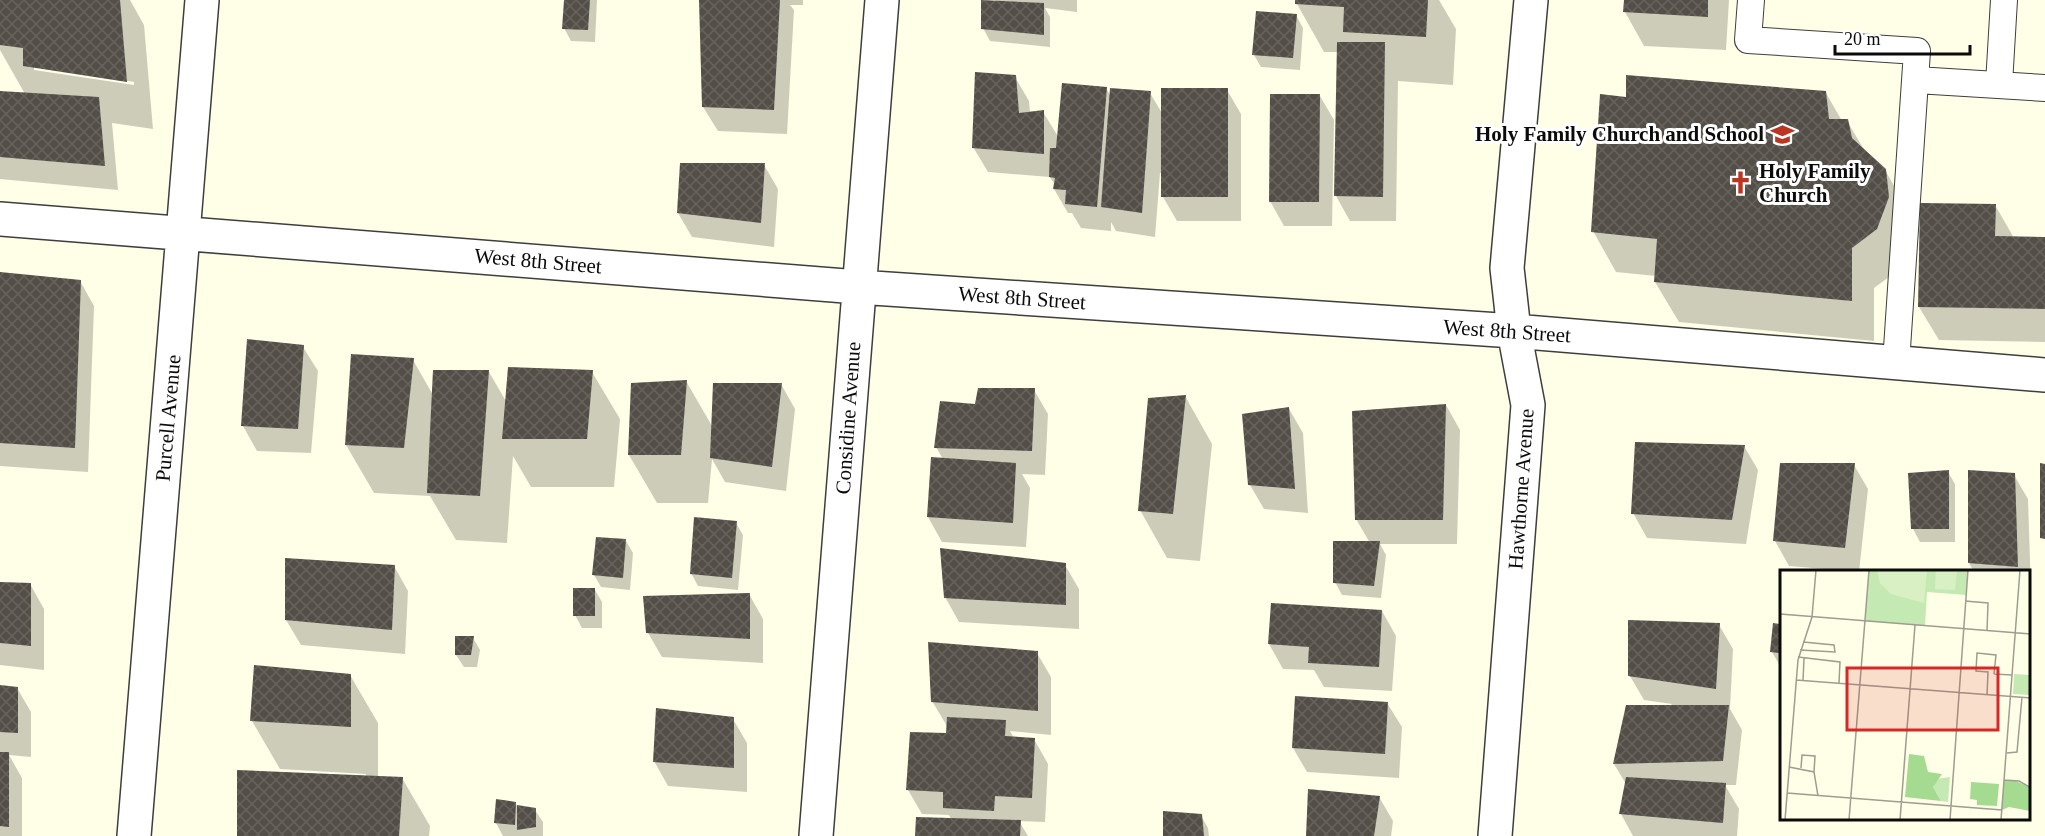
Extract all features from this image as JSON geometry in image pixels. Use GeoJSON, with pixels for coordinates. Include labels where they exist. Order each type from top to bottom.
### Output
{"type":"FeatureCollection","features":[{"type":"Feature","properties":{"kind":"street","name":"Purcell Avenue"},"geometry":{"type":"LineString","coordinates":[[134,836],[202,0]]}},
{"type":"Feature","properties":{"kind":"street","name":"Considine Avenue"},"geometry":{"type":"LineString","coordinates":[[816,836],[882,0]]}},
{"type":"Feature","properties":{"kind":"street","name":"Hawthorne Avenue"},"geometry":{"type":"LineString","coordinates":[[1495,836],[1528,405],[1514,331],[1507,268],[1531,0]]}},
{"type":"Feature","properties":{"kind":"street","name":"West 8th Street"},"geometry":{"type":"LineString","coordinates":[[0,219],[858,287],[1514,331],[2045,375]]}},
{"type":"Feature","properties":{"kind":"lane"},"geometry":{"type":"LineString","coordinates":[[1751,0],[1748,40],[1917,51],[1896,363]]}},
{"type":"Feature","properties":{"kind":"lane"},"geometry":{"type":"LineString","coordinates":[[1999,84],[2004,0]]}},
{"type":"Feature","properties":{"kind":"lane"},"geometry":{"type":"LineString","coordinates":[[1916,80],[2045,88]]}},
{"type":"Feature","properties":{"kind":"building"},"geometry":{"type":"Polygon","coordinates":[[[0,0],[120,0],[127,82],[23,66],[23,48],[0,45],[0,0]]]}},
{"type":"Feature","properties":{"kind":"building"},"geometry":{"type":"Polygon","coordinates":[[[564,0],[590,0],[588,30],[562,29],[564,0]]]}},
{"type":"Feature","properties":{"kind":"building"},"geometry":{"type":"Polygon","coordinates":[[[699,0],[780,0],[774,110],[702,107],[699,0]]]}},
{"type":"Feature","properties":{"kind":"building"},"geometry":{"type":"Polygon","coordinates":[[[981,0],[1044,3],[1044,35],[981,29],[981,0]]]}},
{"type":"Feature","properties":{"kind":"building"},"geometry":{"type":"Polygon","coordinates":[[[1295,0],[1428,0],[1426,37],[1343,32],[1344,7],[1295,4],[1295,0]]]}},
{"type":"Feature","properties":{"kind":"building"},"geometry":{"type":"Polygon","coordinates":[[[1624,0],[1708,0],[1708,17],[1623,12],[1624,0]]]}},
{"type":"Feature","properties":{"kind":"building"},"geometry":{"type":"Polygon","coordinates":[[[1256,11],[1297,14],[1293,58],[1252,55],[1256,11]]]}},
{"type":"Feature","properties":{"kind":"building"},"geometry":{"type":"Polygon","coordinates":[[[1337,42],[1385,42],[1383,197],[1334,196],[1337,42]]]}},
{"type":"Feature","properties":{"kind":"building"},"geometry":{"type":"Polygon","coordinates":[[[975,72],[1016,75],[1019,113],[1044,110],[1044,154],[972,148],[975,72]]]}},
{"type":"Feature","properties":{"kind":"building","name":"Holy Family Church"},"geometry":{"type":"Polygon","coordinates":[[[1626,75],[1826,91],[1829,119],[1848,119],[1852,138],[1886,169],[1889,197],[1877,229],[1852,248],[1852,301],[1654,282],[1657,239],[1591,232],[1600,94],[1626,97],[1626,75]]]}},
{"type":"Feature","properties":{"kind":"building"},"geometry":{"type":"Polygon","coordinates":[[[1062,83],[1107,87],[1097,207],[1065,204],[1066,190],[1053,189],[1055,178],[1049,177],[1050,148],[1056,148],[1062,83]]]}},
{"type":"Feature","properties":{"kind":"building"},"geometry":{"type":"Polygon","coordinates":[[[1110,88],[1151,91],[1142,213],[1101,207],[1110,88]]]}},
{"type":"Feature","properties":{"kind":"building"},"geometry":{"type":"Polygon","coordinates":[[[1161,88],[1228,88],[1228,197],[1161,197],[1161,88]]]}},
{"type":"Feature","properties":{"kind":"building"},"geometry":{"type":"Polygon","coordinates":[[[0,91],[99,97],[105,166],[0,157],[0,91]]]}},
{"type":"Feature","properties":{"kind":"building"},"geometry":{"type":"Polygon","coordinates":[[[1270,94],[1320,94],[1319,202],[1269,202],[1270,94]]]}},
{"type":"Feature","properties":{"kind":"building"},"geometry":{"type":"Polygon","coordinates":[[[680,163],[765,163],[761,223],[677,213],[680,163]]]}},
{"type":"Feature","properties":{"kind":"building"},"geometry":{"type":"Polygon","coordinates":[[[1920,203],[1996,204],[1995,236],[2045,237],[2045,309],[1918,307],[1920,203]]]}},
{"type":"Feature","properties":{"kind":"building"},"geometry":{"type":"Polygon","coordinates":[[[0,272],[81,280],[75,448],[0,443],[0,272]]]}},
{"type":"Feature","properties":{"kind":"building"},"geometry":{"type":"Polygon","coordinates":[[[247,339],[304,345],[298,429],[241,426],[247,339]]]}},
{"type":"Feature","properties":{"kind":"building"},"geometry":{"type":"Polygon","coordinates":[[[351,354],[414,358],[404,448],[345,445],[351,354]]]}},
{"type":"Feature","properties":{"kind":"building"},"geometry":{"type":"Polygon","coordinates":[[[508,367],[593,370],[587,439],[502,439],[508,367]]]}},
{"type":"Feature","properties":{"kind":"building"},"geometry":{"type":"Polygon","coordinates":[[[433,370],[489,370],[480,496],[427,493],[433,370]]]}},
{"type":"Feature","properties":{"kind":"building"},"geometry":{"type":"Polygon","coordinates":[[[687,380],[681,455],[628,455],[631,383],[687,380]]]}},
{"type":"Feature","properties":{"kind":"building"},"geometry":{"type":"Polygon","coordinates":[[[713,383],[782,383],[772,467],[710,458],[713,383]]]}},
{"type":"Feature","properties":{"kind":"building"},"geometry":{"type":"Polygon","coordinates":[[[978,388],[1035,388],[1032,451],[934,448],[940,401],[975,404],[978,388]]]}},
{"type":"Feature","properties":{"kind":"building"},"geometry":{"type":"Polygon","coordinates":[[[1186,395],[1173,514],[1138,511],[1148,398],[1186,395]]]}},
{"type":"Feature","properties":{"kind":"building"},"geometry":{"type":"Polygon","coordinates":[[[1446,404],[1443,520],[1355,520],[1352,411],[1446,404]]]}},
{"type":"Feature","properties":{"kind":"building"},"geometry":{"type":"Polygon","coordinates":[[[1289,407],[1295,489],[1248,485],[1242,414],[1289,407]]]}},
{"type":"Feature","properties":{"kind":"building"},"geometry":{"type":"Polygon","coordinates":[[[1635,442],[1745,445],[1732,520],[1631,514],[1635,442]]]}},
{"type":"Feature","properties":{"kind":"building"},"geometry":{"type":"Polygon","coordinates":[[[931,457],[1016,463],[1013,523],[927,517],[931,457]]]}},
{"type":"Feature","properties":{"kind":"building"},"geometry":{"type":"Polygon","coordinates":[[[1780,463],[1855,463],[1845,548],[1773,541],[1780,463]]]}},
{"type":"Feature","properties":{"kind":"building"},"geometry":{"type":"Polygon","coordinates":[[[2040,463],[2045,464],[2045,539],[2040,538],[2040,463]]]}},
{"type":"Feature","properties":{"kind":"building"},"geometry":{"type":"Polygon","coordinates":[[[1949,470],[1949,529],[1911,529],[1908,473],[1949,470]]]}},
{"type":"Feature","properties":{"kind":"building"},"geometry":{"type":"Polygon","coordinates":[[[1968,470],[2015,473],[2018,567],[1968,563],[1968,470]]]}},
{"type":"Feature","properties":{"kind":"building"},"geometry":{"type":"Polygon","coordinates":[[[694,517],[737,521],[732,578],[690,574],[694,517]]]}},
{"type":"Feature","properties":{"kind":"building"},"geometry":{"type":"Polygon","coordinates":[[[596,537],[626,539],[623,578],[592,575],[596,537]]]}},
{"type":"Feature","properties":{"kind":"building"},"geometry":{"type":"Polygon","coordinates":[[[1333,541],[1380,541],[1374,586],[1333,583],[1333,541]]]}},
{"type":"Feature","properties":{"kind":"building"},"geometry":{"type":"Polygon","coordinates":[[[940,548],[1066,563],[1066,605],[944,598],[940,548]]]}},
{"type":"Feature","properties":{"kind":"building"},"geometry":{"type":"Polygon","coordinates":[[[285,558],[395,565],[392,630],[285,620],[285,558]]]}},
{"type":"Feature","properties":{"kind":"building"},"geometry":{"type":"Polygon","coordinates":[[[0,582],[31,583],[31,646],[0,643],[0,582]]]}},
{"type":"Feature","properties":{"kind":"building"},"geometry":{"type":"Polygon","coordinates":[[[573,588],[595,588],[595,616],[573,616],[573,588]]]}},
{"type":"Feature","properties":{"kind":"building"},"geometry":{"type":"Polygon","coordinates":[[[750,593],[750,639],[646,633],[643,596],[750,593]]]}},
{"type":"Feature","properties":{"kind":"building"},"geometry":{"type":"Polygon","coordinates":[[[1271,603],[1382,610],[1379,667],[1308,663],[1309,647],[1268,644],[1271,603]]]}},
{"type":"Feature","properties":{"kind":"building"},"geometry":{"type":"Polygon","coordinates":[[[1628,620],[1720,623],[1716,689],[1628,676],[1628,620]]]}},
{"type":"Feature","properties":{"kind":"building"},"geometry":{"type":"Polygon","coordinates":[[[1773,623],[1780,624],[1780,653],[1770,652],[1773,623]]]}},
{"type":"Feature","properties":{"kind":"building"},"geometry":{"type":"Polygon","coordinates":[[[455,636],[474,636],[471,655],[455,655],[455,636]]]}},
{"type":"Feature","properties":{"kind":"building"},"geometry":{"type":"Polygon","coordinates":[[[928,642],[1038,651],[1038,711],[931,702],[928,642]]]}},
{"type":"Feature","properties":{"kind":"building"},"geometry":{"type":"Polygon","coordinates":[[[254,665],[351,674],[351,727],[250,721],[254,665]]]}},
{"type":"Feature","properties":{"kind":"building"},"geometry":{"type":"Polygon","coordinates":[[[0,685],[18,687],[18,733],[0,732],[0,685]]]}},
{"type":"Feature","properties":{"kind":"building"},"geometry":{"type":"Polygon","coordinates":[[[1295,696],[1388,702],[1385,754],[1292,748],[1295,696]]]}},
{"type":"Feature","properties":{"kind":"building"},"geometry":{"type":"Polygon","coordinates":[[[1626,705],[1729,705],[1723,761],[1613,764],[1626,705]]]}},
{"type":"Feature","properties":{"kind":"building"},"geometry":{"type":"Polygon","coordinates":[[[656,708],[734,717],[734,768],[653,762],[656,708]]]}},
{"type":"Feature","properties":{"kind":"building"},"geometry":{"type":"Polygon","coordinates":[[[947,717],[1006,720],[1005,736],[1035,738],[1032,798],[995,796],[994,811],[943,808],[943,792],[906,790],[910,732],[946,733],[947,717]]]}},
{"type":"Feature","properties":{"kind":"building"},"geometry":{"type":"Polygon","coordinates":[[[0,752],[9,752],[9,827],[0,826],[0,752]]]}},
{"type":"Feature","properties":{"kind":"building"},"geometry":{"type":"Polygon","coordinates":[[[237,770],[403,777],[399,836],[237,836],[237,770]]]}},
{"type":"Feature","properties":{"kind":"building"},"geometry":{"type":"Polygon","coordinates":[[[1626,777],[1726,783],[1723,823],[1619,814],[1626,777]]]}},
{"type":"Feature","properties":{"kind":"building"},"geometry":{"type":"Polygon","coordinates":[[[1308,789],[1380,796],[1374,836],[1306,836],[1308,789]]]}},
{"type":"Feature","properties":{"kind":"building"},"geometry":{"type":"Polygon","coordinates":[[[496,799],[516,802],[515,825],[494,823],[496,799]]]}},
{"type":"Feature","properties":{"kind":"building"},"geometry":{"type":"Polygon","coordinates":[[[517,805],[536,808],[536,827],[517,830],[517,805]]]}},
{"type":"Feature","properties":{"kind":"building"},"geometry":{"type":"Polygon","coordinates":[[[1163,811],[1202,814],[1204,836],[1163,836],[1163,811]]]}},
{"type":"Feature","properties":{"kind":"building"},"geometry":{"type":"Polygon","coordinates":[[[916,817],[1021,820],[1020,836],[915,836],[916,817]]]}},
{"type":"Feature","properties":{"kind":"place","name":"Holy Family Church and School"},"geometry":{"type":"Point","coordinates":[1782,134]}},
{"type":"Feature","properties":{"kind":"place","name":"Holy Family Church"},"geometry":{"type":"Point","coordinates":[1741,183]}}]}
